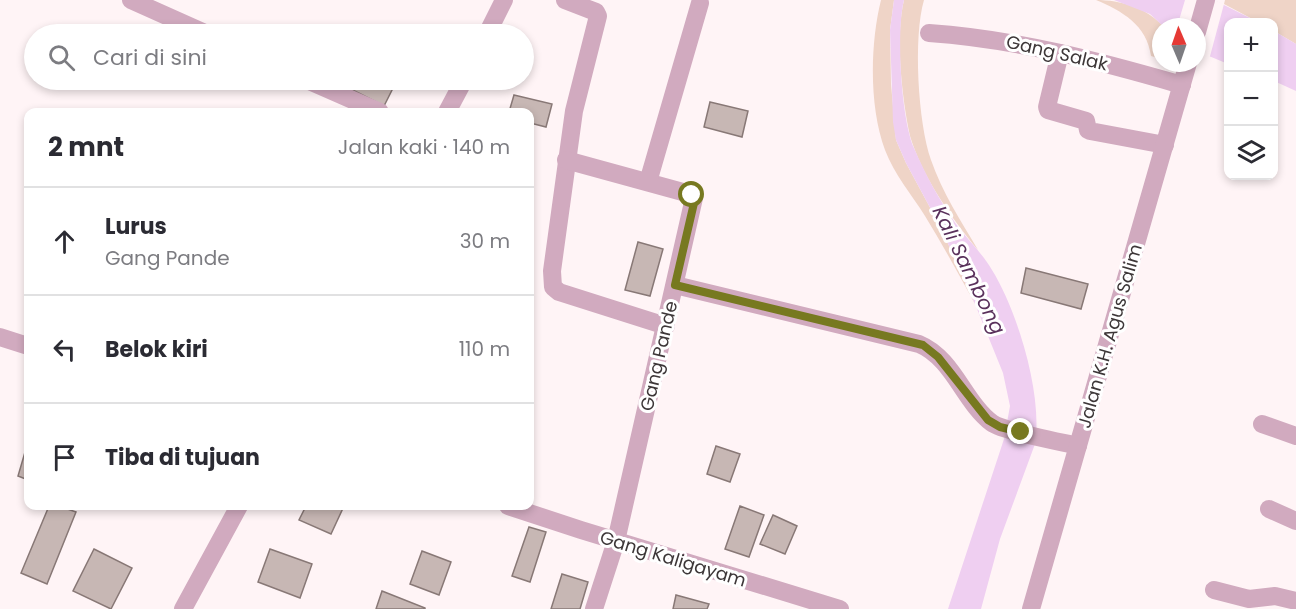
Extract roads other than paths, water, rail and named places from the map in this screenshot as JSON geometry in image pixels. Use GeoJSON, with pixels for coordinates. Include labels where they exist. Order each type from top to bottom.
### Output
{"type":"FeatureCollection","features":[{"type":"Feature","properties":{"kind":"street"},"geometry":{"type":"LineString","coordinates":[[131,0],[185,24]]}},
{"type":"Feature","properties":{"kind":"street"},"geometry":{"type":"LineString","coordinates":[[492,24],[504,0]]}},
{"type":"Feature","properties":{"kind":"street"},"geometry":{"type":"LineString","coordinates":[[565,0],[594,10],[598,15],[576,99],[552,271],[553,287],[559,292],[666,326]]}},
{"type":"Feature","properties":{"kind":"street"},"geometry":{"type":"LineString","coordinates":[[1201,18],[1206,0]]}},
{"type":"Feature","properties":{"kind":"street"},"geometry":{"type":"LineString","coordinates":[[648,182],[700,3]]}},
{"type":"Feature","properties":{"kind":"street","name":"Gang Salak"},"geometry":{"type":"LineString","coordinates":[[929,33],[986,38],[1060,53],[1182,85]]}},
{"type":"Feature","properties":{"kind":"street"},"geometry":{"type":"LineString","coordinates":[[1060,53],[1047,104],[1048,110],[1086,120],[1090,131],[1165,145]]}},
{"type":"Feature","properties":{"kind":"street","name":"Jalan K.H. Agus Salim"},"geometry":{"type":"LineString","coordinates":[[1031,609],[1186,72]]}},
{"type":"Feature","properties":{"kind":"street"},"geometry":{"type":"LineString","coordinates":[[330,90],[371,108]]}},
{"type":"Feature","properties":{"kind":"street"},"geometry":{"type":"LineString","coordinates":[[449,108],[459,90]]}},
{"type":"Feature","properties":{"kind":"street","name":"Gang Pande"},"geometry":{"type":"LineString","coordinates":[[566,160],[690,194],[694,198],[616,541],[594,609]]}},
{"type":"Feature","properties":{"kind":"street"},"geometry":{"type":"LineString","coordinates":[[675,285],[923,345],[938,357],[988,420],[1000,427],[1078,446]]}},
{"type":"Feature","properties":{"kind":"street"},"geometry":{"type":"LineString","coordinates":[[0,337],[24,345]]}},
{"type":"Feature","properties":{"kind":"street"},"geometry":{"type":"LineString","coordinates":[[1262,424],[1296,436]]}},
{"type":"Feature","properties":{"kind":"street"},"geometry":{"type":"LineString","coordinates":[[1269,509],[1296,521]]}},
{"type":"Feature","properties":{"kind":"street"},"geometry":{"type":"LineString","coordinates":[[183,609],[237,510]]}},
{"type":"Feature","properties":{"kind":"street","name":"Gang Kaligayam"},"geometry":{"type":"LineString","coordinates":[[520,510],[840,609]]}},
{"type":"Feature","properties":{"kind":"street"},"geometry":{"type":"LineString","coordinates":[[1214,590],[1249,598],[1278,596],[1296,601]]}},
{"type":"Feature","properties":{"kind":"water","name":"Kali Sambong"},"geometry":{"type":"Polygon","coordinates":[[[894,0],[904,0],[900,32],[901,75],[906,117],[914,148],[944,206],[988,264],[1002,288],[1019,331],[1032,379],[1037,424],[1035,444],[1000,539],[981,609],[948,609],[1004,439],[1010,406],[1003,373],[975,304],[941,228],[896,140],[893,122],[890,30],[894,0]]]}},
{"type":"Feature","properties":{"kind":"water"},"geometry":{"type":"Polygon","coordinates":[[[1114,0],[1214,0],[1250,18],[1224,18],[1224,62],[1206,55],[1206,18],[1154,18],[1150,14],[1114,0]]]}},
{"type":"Feature","properties":{"kind":"water"},"geometry":{"type":"Polygon","coordinates":[[[1278,33],[1296,44],[1296,91],[1278,83],[1278,33]]]}}]}
